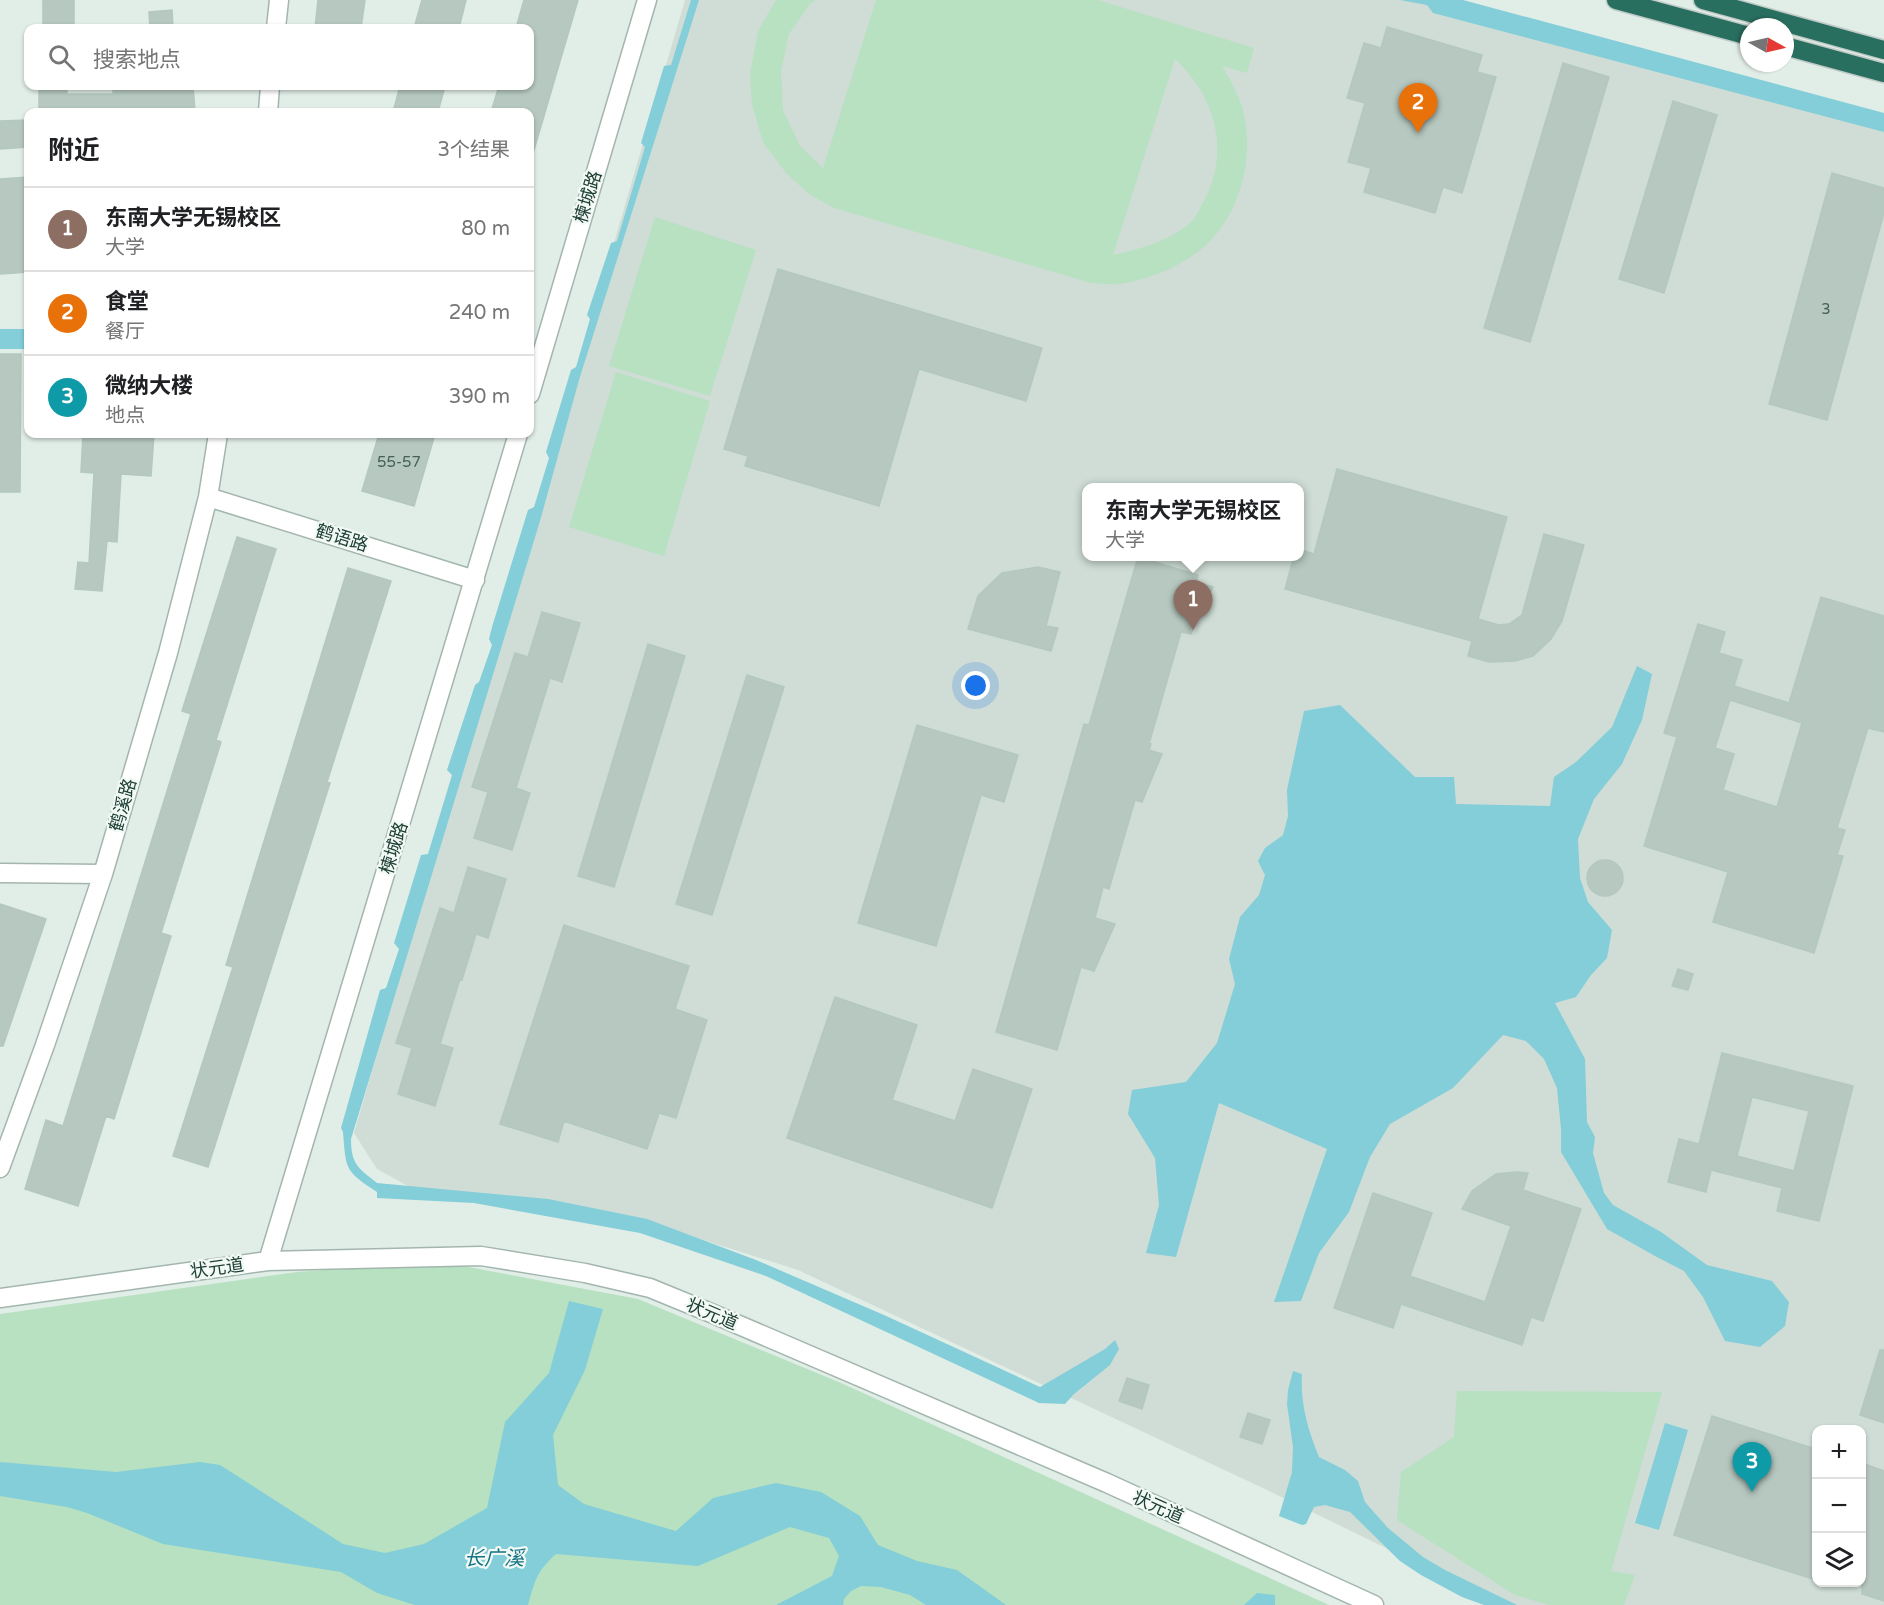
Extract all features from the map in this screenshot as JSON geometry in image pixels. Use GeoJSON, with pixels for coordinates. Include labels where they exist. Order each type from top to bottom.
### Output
{"type":"FeatureCollection","features":[{"type":"Feature","properties":{"kind":"highway"},"geometry":{"type":"LineString","coordinates":[[1616,0],[1740,34]]}},
{"type":"Feature","properties":{"kind":"highway"},"geometry":{"type":"LineString","coordinates":[[1703,0],[1884,50]]}},
{"type":"Feature","properties":{"kind":"highway"},"geometry":{"type":"LineString","coordinates":[[1794,48],[1884,73]]}},
{"type":"Feature","properties":{"kind":"street"},"geometry":{"type":"LineString","coordinates":[[276,24],[279,0]]}},
{"type":"Feature","properties":{"kind":"street","name":"楝城路"},"geometry":{"type":"LineString","coordinates":[[534,381],[647,0]]}},
{"type":"Feature","properties":{"kind":"street"},"geometry":{"type":"LineString","coordinates":[[268,108],[270,90]]}},
{"type":"Feature","properties":{"kind":"street","name":"鹤溪路"},"geometry":{"type":"LineString","coordinates":[[0,1168],[45,1046],[103,874],[168,653],[208,497],[217,438]]}},
{"type":"Feature","properties":{"kind":"street","name":"楝城路"},"geometry":{"type":"LineString","coordinates":[[268,1261],[517,438]]}},
{"type":"Feature","properties":{"kind":"street","name":"鹤语路"},"geometry":{"type":"LineString","coordinates":[[208,497],[475,580]]}},
{"type":"Feature","properties":{"kind":"street"},"geometry":{"type":"LineString","coordinates":[[0,873],[103,874]]}},
{"type":"Feature","properties":{"kind":"street","name":"状元道"},"geometry":{"type":"LineString","coordinates":[[0,1298],[268,1261],[481,1257],[585,1273],[650,1288],[1107,1484],[1374,1605]]}},
{"type":"Feature","properties":{"kind":"shaded area"},"geometry":{"type":"Polygon","coordinates":[[[685,0],[1458,0],[1884,126],[1884,1605],[1510,1605],[1431,1570],[1265,1489],[798,1270],[656,1225],[417,1191],[377,1169],[354,1133],[685,0]]]}},
{"type":"Feature","properties":{"kind":"green space"},"geometry":{"type":"Polygon","coordinates":[[[776,0],[816,0],[810,4],[789,34],[781,71],[783,110],[800,146],[823,168],[876,0],[1098,0],[1254,48],[1247,73],[1222,66],[1238,96],[1247,132],[1242,184],[1229,216],[1199,251],[1178,265],[1154,275],[1115,284],[1091,283],[834,208],[809,194],[786,173],[763,142],[752,105],[750,74],[758,31],[776,0]],[[1175,59],[1113,255],[1155,243],[1184,228],[1195,217],[1212,182],[1217,143],[1215,125],[1209,107],[1189,74],[1175,59]]]}},
{"type":"Feature","properties":{"kind":"green space"},"geometry":{"type":"Polygon","coordinates":[[[655,217],[756,250],[710,396],[609,366],[655,217]]]}},
{"type":"Feature","properties":{"kind":"green space"},"geometry":{"type":"Polygon","coordinates":[[[616,372],[710,401],[664,556],[569,527],[616,372]]]}},
{"type":"Feature","properties":{"kind":"green space"},"geometry":{"type":"Polygon","coordinates":[[[442,1262],[638,1299],[841,1383],[1329,1605],[0,1605],[0,1314],[297,1272],[442,1262]]]}},
{"type":"Feature","properties":{"kind":"green space"},"geometry":{"type":"Polygon","coordinates":[[[1457,1391],[1662,1392],[1611,1571],[1635,1575],[1624,1605],[1549,1605],[1515,1595],[1397,1520],[1401,1472],[1454,1437],[1457,1391]]]}},
{"type":"Feature","properties":{"kind":"water"},"geometry":{"type":"Polygon","coordinates":[[[691,0],[699,0],[579,380],[540,521],[351,1139],[352,1154],[360,1169],[377,1183],[548,1199],[647,1219],[756,1260],[884,1315],[1040,1387],[1105,1349],[1115,1340],[1119,1349],[1110,1365],[1065,1404],[1039,1403],[766,1276],[640,1233],[474,1203],[377,1198],[377,1192],[353,1174],[347,1162],[341,1128],[380,990],[386,988],[399,949],[394,943],[421,855],[428,854],[452,775],[447,770],[475,685],[479,682],[492,645],[489,639],[492,627],[528,510],[534,507],[549,458],[546,452],[571,370],[576,367],[590,319],[587,315],[611,243],[617,241],[645,147],[641,143],[664,66],[671,65],[691,0]]]}},
{"type":"Feature","properties":{"kind":"water"},"geometry":{"type":"Polygon","coordinates":[[[1400,0],[1463,0],[1884,113],[1884,132],[1433,13],[1427,5],[1400,0]]]}},
{"type":"Feature","properties":{"kind":"water"},"geometry":{"type":"Polygon","coordinates":[[[1637,666],[1652,674],[1642,720],[1622,764],[1594,799],[1578,839],[1580,878],[1588,902],[1612,930],[1607,958],[1591,975],[1576,997],[1555,1003],[1585,1059],[1587,1122],[1595,1137],[1593,1153],[1604,1193],[1613,1205],[1661,1232],[1707,1265],[1772,1281],[1789,1302],[1785,1326],[1760,1347],[1725,1341],[1703,1297],[1684,1271],[1607,1229],[1561,1152],[1557,1088],[1544,1059],[1526,1041],[1503,1035],[1453,1088],[1390,1124],[1370,1157],[1349,1212],[1319,1253],[1301,1301],[1274,1302],[1327,1149],[1219,1103],[1176,1257],[1146,1253],[1159,1205],[1155,1158],[1128,1114],[1132,1090],[1186,1082],[1217,1043],[1235,984],[1229,959],[1240,917],[1259,895],[1265,875],[1258,861],[1265,848],[1283,835],[1288,816],[1287,790],[1304,711],[1340,705],[1415,777],[1454,777],[1456,804],[1550,806],[1554,777],[1576,762],[1612,727],[1637,666]]]}},
{"type":"Feature","properties":{"kind":"water","name":"长广溪"},"geometry":{"type":"Polygon","coordinates":[[[569,1301],[603,1309],[585,1370],[553,1435],[558,1485],[584,1504],[676,1531],[713,1498],[776,1483],[821,1492],[860,1516],[878,1545],[917,1561],[957,1570],[1006,1605],[926,1605],[910,1595],[881,1587],[861,1586],[851,1591],[844,1599],[843,1605],[776,1605],[832,1576],[839,1556],[829,1538],[790,1527],[698,1566],[556,1554],[538,1576],[528,1605],[415,1605],[377,1593],[341,1572],[163,1544],[67,1507],[0,1496],[0,1462],[116,1472],[200,1462],[220,1465],[343,1544],[385,1553],[424,1544],[487,1508],[505,1422],[549,1373],[569,1301]]]}},
{"type":"Feature","properties":{"kind":"water"},"geometry":{"type":"Polygon","coordinates":[[[1293,1371],[1302,1374],[1302,1395],[1306,1416],[1319,1457],[1345,1470],[1358,1481],[1365,1502],[1388,1528],[1423,1557],[1517,1605],[1484,1605],[1462,1597],[1421,1575],[1400,1561],[1350,1512],[1325,1505],[1314,1507],[1306,1524],[1302,1525],[1279,1516],[1292,1472],[1293,1447],[1287,1404],[1293,1371]]]}},
{"type":"Feature","properties":{"kind":"water"},"geometry":{"type":"Polygon","coordinates":[[[1665,1423],[1688,1430],[1659,1530],[1635,1523],[1665,1423]]]}},
{"type":"Feature","properties":{"kind":"water"},"geometry":{"type":"Polygon","coordinates":[[[1257,1593],[1275,1595],[1275,1605],[1244,1605],[1257,1593]]]}},
{"type":"Feature","properties":{"kind":"building"},"geometry":{"type":"Polygon","coordinates":[[[43,0],[74,0],[74,24],[43,24],[43,0]]]}},
{"type":"Feature","properties":{"kind":"building"},"geometry":{"type":"Polygon","coordinates":[[[318,0],[365,0],[362,24],[315,24],[318,0]]]}},
{"type":"Feature","properties":{"kind":"building"},"geometry":{"type":"Polygon","coordinates":[[[422,0],[466,0],[460,24],[415,24],[422,0]]]}},
{"type":"Feature","properties":{"kind":"building"},"geometry":{"type":"Polygon","coordinates":[[[524,0],[578,0],[534,150],[534,108],[492,108],[498,90],[534,90],[534,24],[517,24],[524,0]]]}},
{"type":"Feature","properties":{"kind":"building"},"geometry":{"type":"Polygon","coordinates":[[[172,10],[173,24],[150,24],[149,12],[172,10]]]}},
{"type":"Feature","properties":{"kind":"building"},"geometry":{"type":"Polygon","coordinates":[[[1387,27],[1482,55],[1477,72],[1496,77],[1462,193],[1443,187],[1435,213],[1364,192],[1371,168],[1348,162],[1365,103],[1347,98],[1364,43],[1381,48],[1387,27]]]}},
{"type":"Feature","properties":{"kind":"building"},"geometry":{"type":"Polygon","coordinates":[[[1563,63],[1609,77],[1530,342],[1484,328],[1563,63]]]}},
{"type":"Feature","properties":{"kind":"building"},"geometry":{"type":"Polygon","coordinates":[[[39,90],[67,90],[67,94],[113,94],[113,90],[193,90],[195,108],[39,108],[39,90]]]}},
{"type":"Feature","properties":{"kind":"building"},"geometry":{"type":"Polygon","coordinates":[[[399,90],[444,90],[439,108],[394,108],[399,90]]]}},
{"type":"Feature","properties":{"kind":"building"},"geometry":{"type":"Polygon","coordinates":[[[1673,101],[1717,115],[1664,293],[1619,279],[1673,101]]]}},
{"type":"Feature","properties":{"kind":"building"},"geometry":{"type":"Polygon","coordinates":[[[24,120],[24,147],[0,149],[0,121],[24,120]]]}},
{"type":"Feature","properties":{"kind":"building"},"geometry":{"type":"Polygon","coordinates":[[[1832,173],[1884,188],[1884,213],[1827,420],[1769,404],[1832,173]]]}},
{"type":"Feature","properties":{"kind":"building"},"geometry":{"type":"Polygon","coordinates":[[[24,177],[24,272],[0,274],[0,179],[24,177]]]}},
{"type":"Feature","properties":{"kind":"building"},"geometry":{"type":"Polygon","coordinates":[[[778,269],[1042,348],[1026,401],[919,369],[879,506],[745,466],[748,456],[724,449],[778,269]]]}},
{"type":"Feature","properties":{"kind":"building"},"geometry":{"type":"Polygon","coordinates":[[[0,354],[21,354],[20,492],[0,492],[0,354]]]}},
{"type":"Feature","properties":{"kind":"building"},"geometry":{"type":"Polygon","coordinates":[[[83,438],[154,438],[151,476],[121,474],[117,542],[107,541],[102,591],[75,589],[78,562],[89,563],[94,473],[81,472],[83,438]]]}},
{"type":"Feature","properties":{"kind":"building"},"geometry":{"type":"Polygon","coordinates":[[[378,438],[434,438],[414,506],[362,491],[378,438]]]}},
{"type":"Feature","properties":{"kind":"building"},"geometry":{"type":"Polygon","coordinates":[[[1337,469],[1507,517],[1478,619],[1499,625],[1509,624],[1522,615],[1544,534],[1584,545],[1562,621],[1551,639],[1533,656],[1515,661],[1489,662],[1468,656],[1472,641],[1285,589],[1293,561],[1304,561],[1304,551],[1314,554],[1337,469]]]}},
{"type":"Feature","properties":{"kind":"building"},"geometry":{"type":"Polygon","coordinates":[[[237,537],[276,549],[216,740],[221,742],[161,933],[171,936],[114,1119],[106,1116],[78,1206],[25,1189],[46,1120],[63,1126],[191,714],[182,711],[237,537]]]}},
{"type":"Feature","properties":{"kind":"building"},"geometry":{"type":"Polygon","coordinates":[[[1137,561],[1151,561],[1198,575],[1196,582],[1213,587],[1191,634],[1181,632],[1149,744],[1151,744],[1149,750],[1162,754],[1142,802],[1135,800],[1109,889],[1103,887],[1095,918],[1115,924],[1094,971],[1081,967],[1057,1050],[996,1032],[1084,724],[1089,725],[1137,561]]]}},
{"type":"Feature","properties":{"kind":"building"},"geometry":{"type":"Polygon","coordinates":[[[1038,567],[1060,572],[1046,626],[1058,628],[1051,651],[968,629],[978,596],[1002,573],[1038,567]]]}},
{"type":"Feature","properties":{"kind":"building"},"geometry":{"type":"Polygon","coordinates":[[[348,568],[391,581],[327,782],[330,783],[208,1167],[173,1156],[233,967],[226,965],[348,568]]]}},
{"type":"Feature","properties":{"kind":"building"},"geometry":{"type":"Polygon","coordinates":[[[1821,597],[1884,616],[1884,732],[1868,728],[1837,828],[1845,830],[1837,855],[1843,856],[1814,953],[1713,922],[1728,872],[1644,846],[1677,737],[1664,733],[1698,624],[1725,632],[1719,653],[1742,660],[1734,686],[1789,703],[1821,597]],[[1730,700],[1715,748],[1734,754],[1723,790],[1777,807],[1802,723],[1730,700]]]}},
{"type":"Feature","properties":{"kind":"building"},"geometry":{"type":"Polygon","coordinates":[[[542,612],[580,623],[562,682],[550,678],[516,788],[530,793],[512,850],[474,838],[488,792],[472,787],[515,653],[528,657],[542,612]]]}},
{"type":"Feature","properties":{"kind":"building"},"geometry":{"type":"Polygon","coordinates":[[[648,644],[685,656],[614,887],[578,876],[648,644]]]}},
{"type":"Feature","properties":{"kind":"building"},"geometry":{"type":"Polygon","coordinates":[[[747,675],[784,687],[712,915],[676,904],[747,675]]]}},
{"type":"Feature","properties":{"kind":"building"},"geometry":{"type":"Polygon","coordinates":[[[917,725],[1018,755],[1004,802],[981,795],[936,946],[858,923],[917,725]]]}},
{"type":"Feature","properties":{"kind":"building"},"geometry":{"type":"Polygon","coordinates":[[[1605,860],[1618,865],[1623,878],[1618,891],[1605,896],[1592,891],[1587,878],[1592,865],[1605,860]]]}},
{"type":"Feature","properties":{"kind":"building"},"geometry":{"type":"Polygon","coordinates":[[[468,867],[506,879],[488,938],[476,934],[462,980],[460,979],[440,1044],[453,1048],[435,1106],[398,1094],[412,1048],[396,1043],[440,908],[454,913],[468,867]]]}},
{"type":"Feature","properties":{"kind":"building"},"geometry":{"type":"Polygon","coordinates":[[[0,904],[46,919],[3,1046],[0,1046],[0,904]]]}},
{"type":"Feature","properties":{"kind":"building"},"geometry":{"type":"Polygon","coordinates":[[[564,925],[689,966],[675,1009],[707,1020],[676,1118],[659,1113],[647,1149],[564,1121],[558,1142],[500,1124],[564,925]]]}},
{"type":"Feature","properties":{"kind":"building"},"geometry":{"type":"Polygon","coordinates":[[[1678,969],[1693,974],[1688,990],[1672,986],[1678,969]]]}},
{"type":"Feature","properties":{"kind":"building"},"geometry":{"type":"Polygon","coordinates":[[[835,997],[917,1025],[892,1100],[955,1121],[973,1069],[1032,1089],[992,1208],[787,1138],[835,997]]]}},
{"type":"Feature","properties":{"kind":"building"},"geometry":{"type":"Polygon","coordinates":[[[1722,1053],[1853,1086],[1819,1221],[1777,1211],[1782,1188],[1711,1170],[1706,1192],[1668,1182],[1679,1139],[1699,1144],[1722,1053]],[[1752,1097],[1737,1156],[1794,1171],[1809,1111],[1752,1097]]]}},
{"type":"Feature","properties":{"kind":"building"},"geometry":{"type":"Polygon","coordinates":[[[1528,1173],[1523,1190],[1581,1209],[1543,1321],[1531,1317],[1522,1345],[1401,1304],[1393,1328],[1334,1308],[1373,1193],[1432,1213],[1410,1276],[1485,1302],[1511,1226],[1462,1209],[1472,1191],[1496,1174],[1528,1173]]]}},
{"type":"Feature","properties":{"kind":"building"},"geometry":{"type":"Polygon","coordinates":[[[1880,1350],[1884,1350],[1884,1423],[1860,1415],[1880,1350]]]}},
{"type":"Feature","properties":{"kind":"building"},"geometry":{"type":"Polygon","coordinates":[[[1127,1378],[1149,1385],[1142,1409],[1119,1401],[1127,1378]]]}},
{"type":"Feature","properties":{"kind":"building"},"geometry":{"type":"Polygon","coordinates":[[[1248,1413],[1270,1420],[1262,1444],[1240,1437],[1248,1413]]]}},
{"type":"Feature","properties":{"kind":"building"},"geometry":{"type":"Polygon","coordinates":[[[1712,1416],[1812,1448],[1812,1579],[1674,1535],[1712,1416]]]}},
{"type":"Feature","properties":{"kind":"building"},"geometry":{"type":"Polygon","coordinates":[[[1866,1464],[1884,1471],[1884,1601],[1862,1594],[1862,1587],[1866,1587],[1866,1464]]]}},
{"type":"Feature","properties":{"kind":"waterway"},"geometry":{"type":"LineString","coordinates":[[0,339],[24,339]]}},
{"type":"Feature","properties":{"kind":"place","name":"食堂"},"geometry":{"type":"Point","coordinates":[1418,133]}},
{"type":"Feature","properties":{"kind":"place","name":"东南大学无锡校区"},"geometry":{"type":"Point","coordinates":[1193,630]}},
{"type":"Feature","properties":{"kind":"place","name":"微纳大楼"},"geometry":{"type":"Point","coordinates":[1752,1492]}}]}
